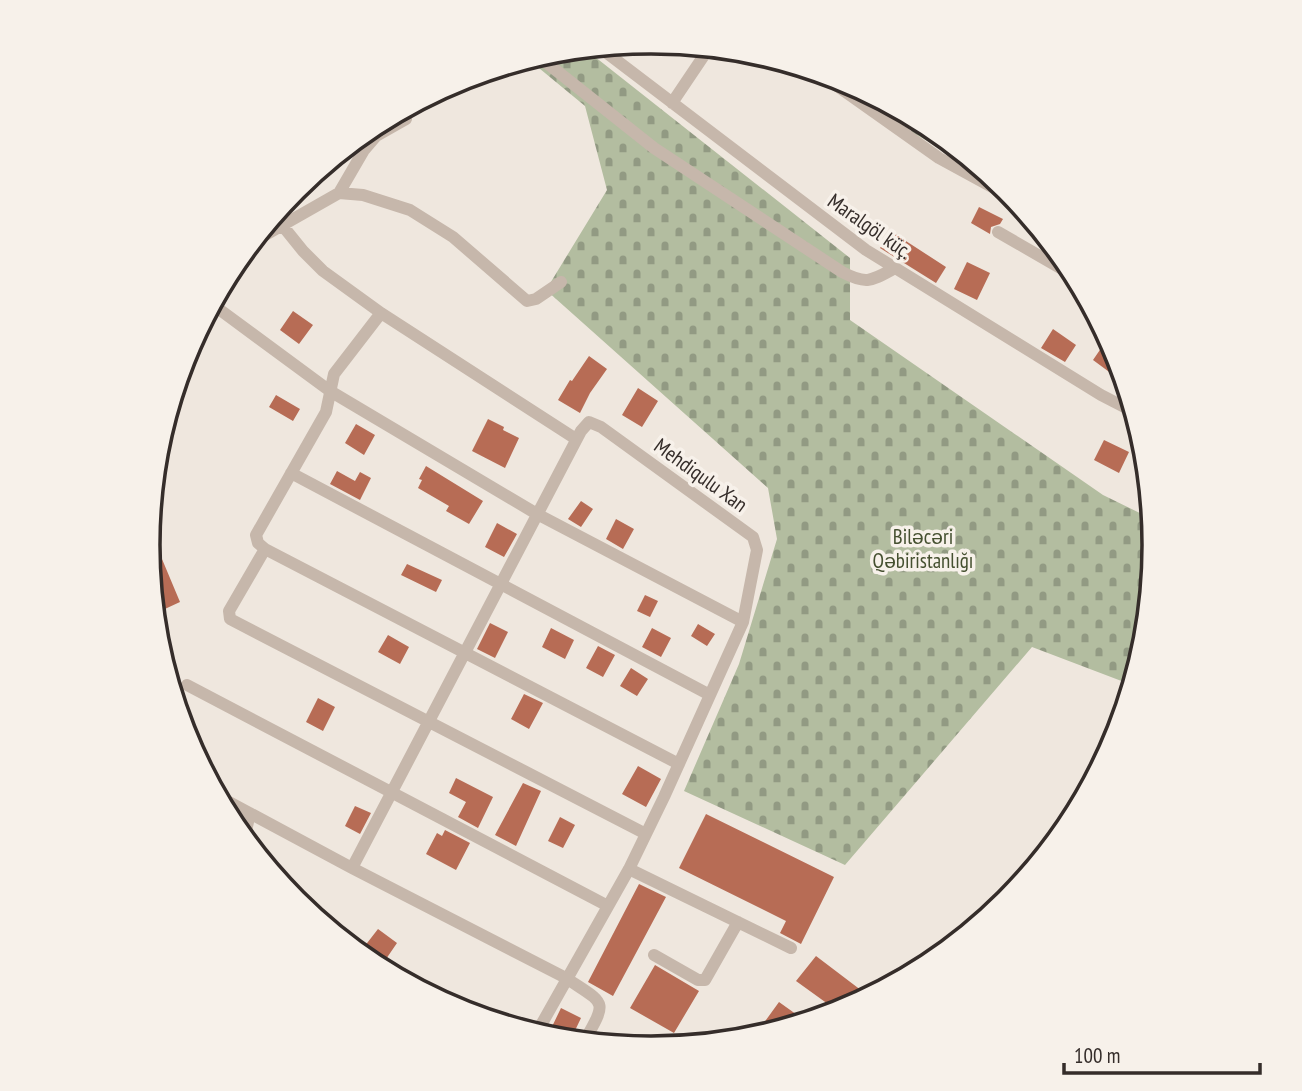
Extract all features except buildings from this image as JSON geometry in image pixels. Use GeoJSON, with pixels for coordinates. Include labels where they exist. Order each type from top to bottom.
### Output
{"type":"FeatureCollection","features":[{"type":"Feature","properties":{"kind":"street","name":"Maralgöl küç."},"geometry":{"type":"LineString","coordinates":[[610,56],[866,250],[1122,406]]}},
{"type":"Feature","properties":{"kind":"street"},"geometry":{"type":"LineString","coordinates":[[672,103],[703,57]]}},
{"type":"Feature","properties":{"kind":"street"},"geometry":{"type":"LineString","coordinates":[[550,65],[654,148],[842,272],[861,282],[871,281],[895,268]]}},
{"type":"Feature","properties":{"kind":"street"},"geometry":{"type":"LineString","coordinates":[[858,100],[939,158],[979,180]]}},
{"type":"Feature","properties":{"kind":"street"},"geometry":{"type":"LineString","coordinates":[[277,228],[339,193],[370,143]]}},
{"type":"Feature","properties":{"kind":"street"},"geometry":{"type":"LineString","coordinates":[[339,193],[363,195],[410,210],[453,237],[527,301],[536,299],[561,282]]}},
{"type":"Feature","properties":{"kind":"street"},"geometry":{"type":"LineString","coordinates":[[282,225],[323,271],[381,313],[576,439],[352,868]]}},
{"type":"Feature","properties":{"kind":"street"},"geometry":{"type":"LineString","coordinates":[[998,232],[1053,264]]}},
{"type":"Feature","properties":{"kind":"street"},"geometry":{"type":"LineString","coordinates":[[220,310],[330,391],[537,514],[743,622]]}},
{"type":"Feature","properties":{"kind":"street"},"geometry":{"type":"LineString","coordinates":[[381,313],[334,374],[326,412],[256,535],[258,543],[679,764]]}},
{"type":"Feature","properties":{"kind":"street","name":"Mehdiqulu Xan"},"geometry":{"type":"LineString","coordinates":[[541,1024],[629,869],[679,764],[743,622],[758,550],[752,537],[601,427],[589,422],[576,439]]}},
{"type":"Feature","properties":{"kind":"street"},"geometry":{"type":"LineString","coordinates":[[291,473],[710,695]]}},
{"type":"Feature","properties":{"kind":"street"},"geometry":{"type":"LineString","coordinates":[[265,549],[229,611],[230,619],[646,834]]}},
{"type":"Feature","properties":{"kind":"street"},"geometry":{"type":"LineString","coordinates":[[187,685],[608,906]]}},
{"type":"Feature","properties":{"kind":"street"},"geometry":{"type":"LineString","coordinates":[[235,805],[566,978],[597,999],[601,1006],[600,1014],[589,1033]]}},
{"type":"Feature","properties":{"kind":"street"},"geometry":{"type":"LineString","coordinates":[[247,825],[250,813]]}},
{"type":"Feature","properties":{"kind":"street"},"geometry":{"type":"LineString","coordinates":[[629,869],[791,948]]}},
{"type":"Feature","properties":{"kind":"street"},"geometry":{"type":"LineString","coordinates":[[654,956],[698,980],[705,981],[738,922]]}},
{"type":"Feature","properties":{"kind":"green space","name":"Biləcəri Qəbiristanlığı"},"geometry":{"type":"Polygon","coordinates":[[[595,57],[850,258],[850,320],[1103,495],[1141,514],[1138,610],[1123,682],[1032,647],[845,865],[684,791],[739,664],[777,539],[768,488],[546,290],[607,190],[585,106],[539,68],[595,57]]]}},
{"type":"Feature","properties":{"kind":"green space"},"geometry":{"type":"Polygon","coordinates":[[[911,129],[935,145],[911,132],[911,129]]]}}]}
